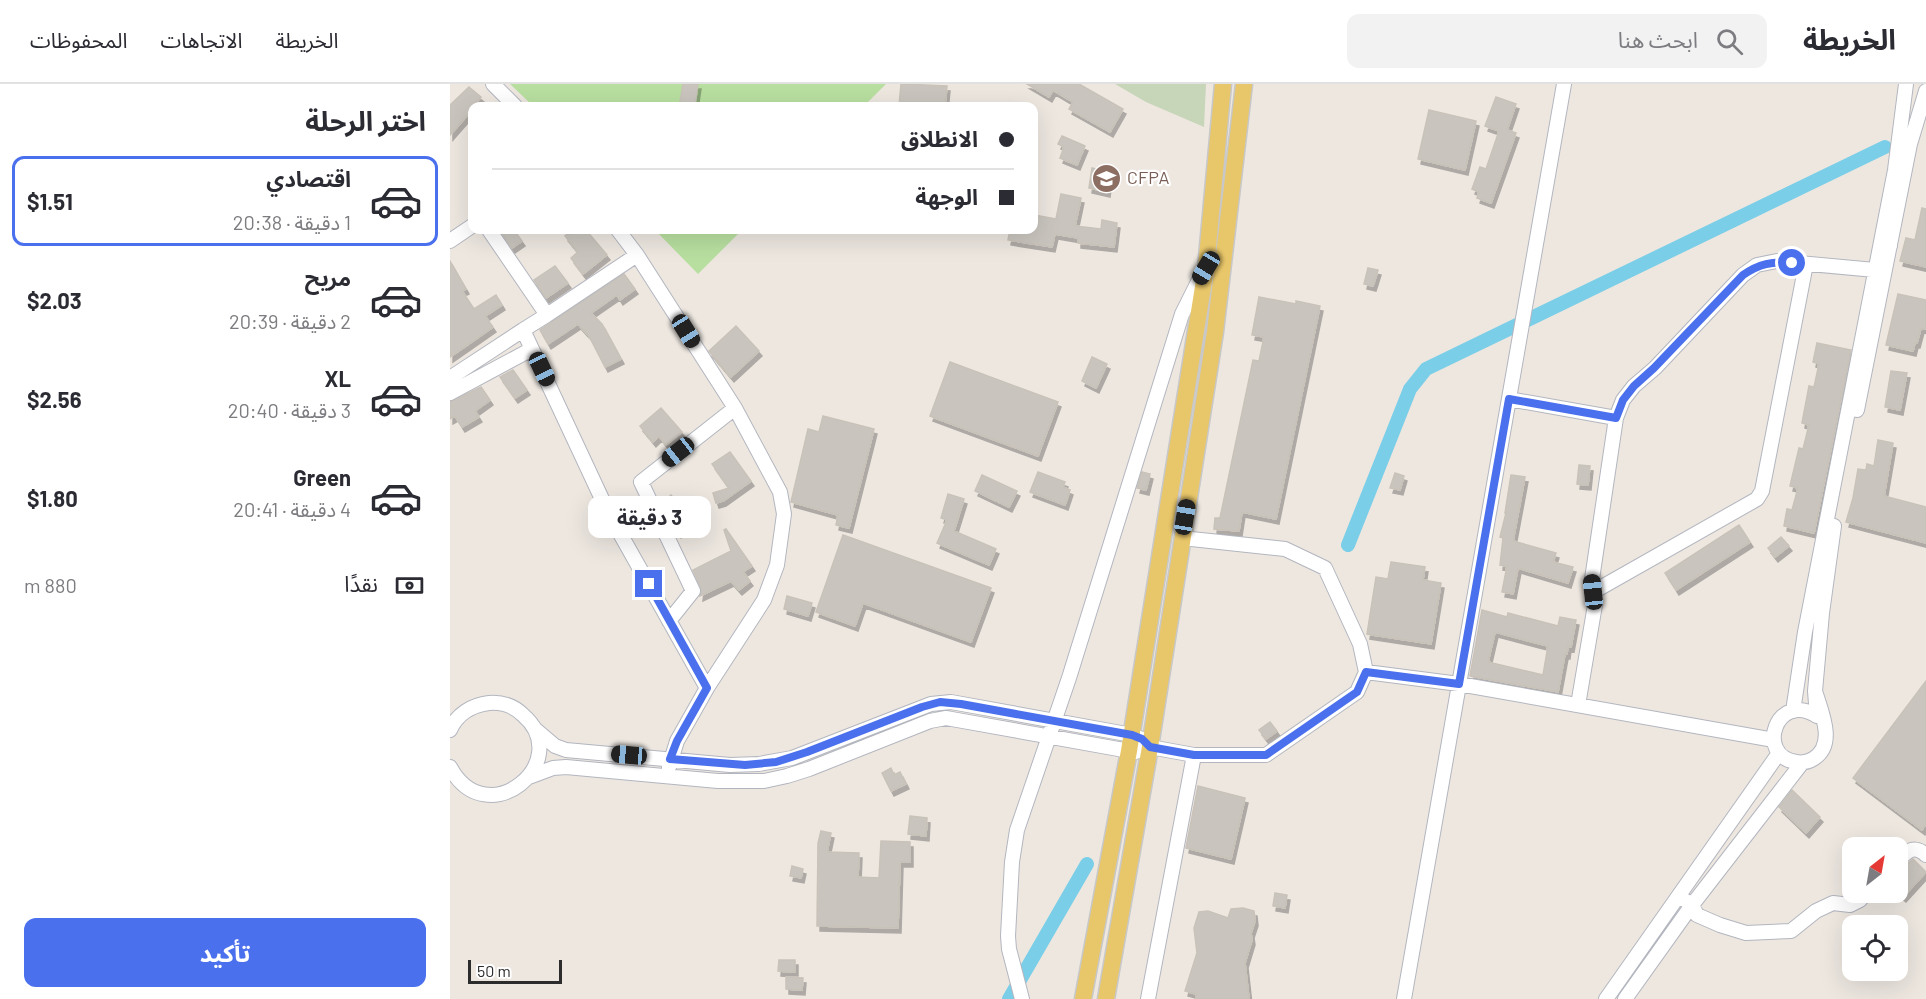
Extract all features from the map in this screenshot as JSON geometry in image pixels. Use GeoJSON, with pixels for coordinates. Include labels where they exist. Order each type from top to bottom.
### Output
{"type":"FeatureCollection","features":[{"type":"Feature","properties":{"kind":"main road"},"geometry":{"type":"LineString","coordinates":[[1083,999],[1130,743],[1206,268],[1223,84]]}},
{"type":"Feature","properties":{"kind":"main road"},"geometry":{"type":"LineString","coordinates":[[1106,999],[1150,747],[1221,292],[1244,84]]}},
{"type":"Feature","properties":{"kind":"street"},"geometry":{"type":"LineString","coordinates":[[493,84],[511,102]]}},
{"type":"Feature","properties":{"kind":"street"},"geometry":{"type":"LineString","coordinates":[[1404,999],[1564,84]]}},
{"type":"Feature","properties":{"kind":"street"},"geometry":{"type":"LineString","coordinates":[[1793,711],[1805,632],[1895,170],[1906,84]]}},
{"type":"Feature","properties":{"kind":"street"},"geometry":{"type":"LineString","coordinates":[[1606,999],[1678,894],[1770,768],[1776,746],[1774,729],[1777,722],[1782,716],[1793,711],[1803,710],[1817,716],[1815,691],[1822,613],[1839,493],[1865,376],[1910,144],[1926,91]]}},
{"type":"Feature","properties":{"kind":"street"},"geometry":{"type":"LineString","coordinates":[[450,241],[468,229]]}},
{"type":"Feature","properties":{"kind":"street"},"geometry":{"type":"LineString","coordinates":[[492,234],[547,315]]}},
{"type":"Feature","properties":{"kind":"street"},"geometry":{"type":"LineString","coordinates":[[621,234],[637,255],[735,408],[780,492],[784,514],[777,565],[764,600],[707,688],[677,741],[667,776]]}},
{"type":"Feature","properties":{"kind":"street"},"geometry":{"type":"LineString","coordinates":[[1875,270],[1890,246]]}},
{"type":"Feature","properties":{"kind":"street"},"geometry":{"type":"LineString","coordinates":[[450,378],[637,255]]}},
{"type":"Feature","properties":{"kind":"street"},"geometry":{"type":"LineString","coordinates":[[1578,705],[1595,605],[1592,579],[1616,418],[1623,400],[1743,275],[1757,265],[1777,261],[1875,270]]}},
{"type":"Feature","properties":{"kind":"street"},"geometry":{"type":"LineString","coordinates":[[1593,592],[1757,499],[1762,491],[1806,264]]}},
{"type":"Feature","properties":{"kind":"street"},"geometry":{"type":"LineString","coordinates":[[1022,999],[1009,949],[1008,923],[1014,846],[1182,314],[1206,268]]}},
{"type":"Feature","properties":{"kind":"street"},"geometry":{"type":"LineString","coordinates":[[523,330],[608,512],[707,688]]}},
{"type":"Feature","properties":{"kind":"street"},"geometry":{"type":"LineString","coordinates":[[450,393],[532,349]]}},
{"type":"Feature","properties":{"kind":"street"},"geometry":{"type":"LineString","coordinates":[[1509,399],[1616,418]]}},
{"type":"Feature","properties":{"kind":"street"},"geometry":{"type":"LineString","coordinates":[[669,621],[693,591],[641,482],[735,408]]}},
{"type":"Feature","properties":{"kind":"street"},"geometry":{"type":"LineString","coordinates":[[529,777],[548,769],[561,767],[741,782],[787,776],[938,719],[954,719],[1049,736],[1130,743],[1142,739],[1150,747],[1194,755],[1266,755],[1357,692],[1366,672],[1360,644],[1324,567],[1285,549],[1182,538]]}},
{"type":"Feature","properties":{"kind":"street"},"geometry":{"type":"LineString","coordinates":[[1366,672],[1459,684],[1578,705],[1776,746],[1789,760],[1802,763]]}},
{"type":"Feature","properties":{"kind":"street"},"geometry":{"type":"LineString","coordinates":[[1625,999],[1692,905],[1802,763],[1817,756],[1825,744],[1825,729],[1815,691]]}},
{"type":"Feature","properties":{"kind":"street"},"geometry":{"type":"LineString","coordinates":[[450,730],[454,714],[481,704],[494,702],[518,710],[555,746],[566,750],[745,765],[776,762],[922,707],[940,702],[951,702],[1054,721],[1130,743]]}},
{"type":"Feature","properties":{"kind":"street"},"geometry":{"type":"LineString","coordinates":[[450,767],[465,786],[478,793],[492,795],[506,793],[519,787],[529,777],[537,762],[539,746],[535,729]]}},
{"type":"Feature","properties":{"kind":"street"},"geometry":{"type":"LineString","coordinates":[[1148,999],[1194,755]]}},
{"type":"Feature","properties":{"kind":"street"},"geometry":{"type":"LineString","coordinates":[[1908,850],[1919,850],[1926,855]]}},
{"type":"Feature","properties":{"kind":"street"},"geometry":{"type":"LineString","coordinates":[[1678,894],[1692,905],[1696,915],[1746,933],[1791,931],[1816,911],[1833,903],[1850,905],[1854,903]]}},
{"type":"Feature","properties":{"kind":"green space"},"geometry":{"type":"Polygon","coordinates":[[[510,84],[886,84],[868,102],[529,102],[510,84]]]}},
{"type":"Feature","properties":{"kind":"green space"},"geometry":{"type":"Polygon","coordinates":[[[1115,84],[1206,84],[1204,127],[1146,102],[1115,84]]]}},
{"type":"Feature","properties":{"kind":"green space"},"geometry":{"type":"Polygon","coordinates":[[[659,234],[738,234],[698,274],[659,234]]]}},
{"type":"Feature","properties":{"kind":"building"},"geometry":{"type":"Polygon","coordinates":[[[683,84],[698,84],[695,102],[680,102],[683,84]]]}},
{"type":"Feature","properties":{"kind":"building"},"geometry":{"type":"Polygon","coordinates":[[[901,84],[947,86],[945,102],[899,102],[901,84]]]}},
{"type":"Feature","properties":{"kind":"building"},"geometry":{"type":"Polygon","coordinates":[[[1027,84],[1079,84],[1123,109],[1110,132],[1069,109],[1073,102],[1053,90],[1049,97],[1027,84]]]}},
{"type":"Feature","properties":{"kind":"building"},"geometry":{"type":"Polygon","coordinates":[[[469,87],[481,97],[477,102],[468,102],[468,115],[450,135],[450,105],[469,87]]]}},
{"type":"Feature","properties":{"kind":"building"},"geometry":{"type":"Polygon","coordinates":[[[1496,97],[1516,104],[1507,130],[1516,133],[1491,203],[1477,198],[1479,192],[1472,189],[1480,167],[1486,169],[1499,131],[1485,126],[1496,97]]]}},
{"type":"Feature","properties":{"kind":"building"},"geometry":{"type":"Polygon","coordinates":[[[1429,110],[1476,121],[1465,170],[1418,159],[1429,110]]]}},
{"type":"Feature","properties":{"kind":"building"},"geometry":{"type":"Polygon","coordinates":[[[1062,136],[1085,146],[1077,165],[1060,158],[1064,147],[1058,144],[1062,136]]]}},
{"type":"Feature","properties":{"kind":"building"},"geometry":{"type":"Polygon","coordinates":[[[1092,168],[1110,172],[1107,192],[1089,188],[1092,168]]]}},
{"type":"Feature","properties":{"kind":"building"},"geometry":{"type":"Polygon","coordinates":[[[1061,194],[1081,198],[1075,226],[1101,229],[1102,220],[1117,223],[1114,247],[1078,243],[1078,238],[1055,234],[1052,247],[1008,240],[1009,234],[1038,234],[1038,216],[1056,219],[1061,194]]]}},
{"type":"Feature","properties":{"kind":"building"},"geometry":{"type":"Polygon","coordinates":[[[1922,208],[1926,209],[1926,267],[1900,261],[1906,238],[1915,240],[1922,208]]]}},
{"type":"Feature","properties":{"kind":"building"},"geometry":{"type":"Polygon","coordinates":[[[503,234],[517,234],[522,241],[512,248],[503,234]]]}},
{"type":"Feature","properties":{"kind":"building"},"geometry":{"type":"Polygon","coordinates":[[[589,234],[607,255],[583,274],[571,258],[578,252],[565,236],[589,234]]]}},
{"type":"Feature","properties":{"kind":"building"},"geometry":{"type":"Polygon","coordinates":[[[450,261],[466,289],[462,291],[474,309],[496,295],[502,305],[485,316],[493,327],[450,357],[450,261]]]}},
{"type":"Feature","properties":{"kind":"building"},"geometry":{"type":"Polygon","coordinates":[[[555,266],[568,283],[546,298],[534,280],[555,266]]]}},
{"type":"Feature","properties":{"kind":"building"},"geometry":{"type":"Polygon","coordinates":[[[1368,268],[1378,270],[1373,286],[1364,284],[1368,268]]]}},
{"type":"Feature","properties":{"kind":"building"},"geometry":{"type":"Polygon","coordinates":[[[624,274],[635,289],[620,300],[617,295],[591,313],[602,324],[621,359],[605,367],[589,336],[578,324],[548,344],[540,330],[624,274]]]}},
{"type":"Feature","properties":{"kind":"building"},"geometry":{"type":"Polygon","coordinates":[[[1898,294],[1926,300],[1926,329],[1921,328],[1913,351],[1886,345],[1898,294]]]}},
{"type":"Feature","properties":{"kind":"building"},"geometry":{"type":"Polygon","coordinates":[[[1259,297],[1320,306],[1276,519],[1242,512],[1239,531],[1214,529],[1215,518],[1220,518],[1253,360],[1259,361],[1264,337],[1252,335],[1259,297]]]}},
{"type":"Feature","properties":{"kind":"building"},"geometry":{"type":"Polygon","coordinates":[[[736,326],[759,351],[731,377],[709,351],[736,326]]]}},
{"type":"Feature","properties":{"kind":"building"},"geometry":{"type":"Polygon","coordinates":[[[1817,343],[1851,350],[1814,533],[1784,526],[1787,509],[1792,510],[1798,488],[1790,486],[1799,448],[1803,449],[1809,425],[1802,423],[1809,386],[1814,387],[1819,364],[1813,362],[1817,343]]]}},
{"type":"Feature","properties":{"kind":"building"},"geometry":{"type":"Polygon","coordinates":[[[1092,357],[1107,364],[1096,388],[1082,381],[1092,357]]]}},
{"type":"Feature","properties":{"kind":"building"},"geometry":{"type":"Polygon","coordinates":[[[950,362],[1058,402],[1038,456],[930,416],[950,362]]]}},
{"type":"Feature","properties":{"kind":"building"},"geometry":{"type":"Polygon","coordinates":[[[513,370],[527,390],[515,398],[500,377],[513,370]]]}},
{"type":"Feature","properties":{"kind":"building"},"geometry":{"type":"Polygon","coordinates":[[[1891,371],[1907,373],[1900,410],[1885,407],[1891,371]]]}},
{"type":"Feature","properties":{"kind":"building"},"geometry":{"type":"Polygon","coordinates":[[[481,387],[490,400],[475,411],[479,417],[462,427],[455,416],[450,419],[450,402],[481,387]]]}},
{"type":"Feature","properties":{"kind":"building"},"geometry":{"type":"Polygon","coordinates":[[[661,408],[682,432],[666,445],[659,436],[653,442],[640,426],[661,408]]]}},
{"type":"Feature","properties":{"kind":"building"},"geometry":{"type":"Polygon","coordinates":[[[823,416],[874,429],[849,528],[836,525],[838,515],[791,502],[808,429],[819,432],[823,416]]]}},
{"type":"Feature","properties":{"kind":"building"},"geometry":{"type":"Polygon","coordinates":[[[1878,440],[1893,443],[1884,496],[1926,507],[1926,543],[1846,522],[1858,469],[1866,470],[1867,464],[1874,466],[1878,440]]]}},
{"type":"Feature","properties":{"kind":"building"},"geometry":{"type":"Polygon","coordinates":[[[730,452],[751,481],[723,501],[716,503],[713,493],[729,488],[712,464],[730,452]]]}},
{"type":"Feature","properties":{"kind":"building"},"geometry":{"type":"Polygon","coordinates":[[[1579,465],[1590,466],[1588,485],[1577,484],[1579,465]]]}},
{"type":"Feature","properties":{"kind":"building"},"geometry":{"type":"Polygon","coordinates":[[[1038,472],[1065,482],[1063,487],[1070,490],[1065,505],[1030,492],[1038,472]]]}},
{"type":"Feature","properties":{"kind":"building"},"geometry":{"type":"Polygon","coordinates":[[[1142,472],[1150,474],[1146,490],[1137,488],[1142,472]]]}},
{"type":"Feature","properties":{"kind":"building"},"geometry":{"type":"Polygon","coordinates":[[[1395,473],[1404,476],[1400,490],[1390,488],[1395,473]]]}},
{"type":"Feature","properties":{"kind":"building"},"geometry":{"type":"Polygon","coordinates":[[[982,475],[1017,491],[1009,507],[975,491],[982,475]]]}},
{"type":"Feature","properties":{"kind":"building"},"geometry":{"type":"Polygon","coordinates":[[[1511,475],[1525,477],[1513,541],[1556,553],[1553,562],[1573,567],[1568,583],[1518,568],[1513,594],[1502,592],[1507,566],[1500,565],[1503,538],[1500,537],[1511,475]]]}},
{"type":"Feature","properties":{"kind":"building"},"geometry":{"type":"Polygon","coordinates":[[[948,494],[964,499],[954,531],[996,549],[989,565],[937,543],[947,520],[941,518],[948,494]]]}},
{"type":"Feature","properties":{"kind":"building"},"geometry":{"type":"Polygon","coordinates":[[[671,495],[680,506],[686,501],[699,515],[678,533],[661,504],[671,495]]]}},
{"type":"Feature","properties":{"kind":"building"},"geometry":{"type":"Polygon","coordinates":[[[1739,525],[1750,542],[1676,590],[1665,573],[1739,525]]]}},
{"type":"Feature","properties":{"kind":"building"},"geometry":{"type":"Polygon","coordinates":[[[726,529],[752,566],[743,572],[750,581],[739,590],[731,581],[700,596],[701,588],[693,570],[731,551],[724,530],[726,529]]]}},
{"type":"Feature","properties":{"kind":"building"},"geometry":{"type":"Polygon","coordinates":[[[843,535],[991,588],[971,642],[863,603],[855,626],[816,612],[843,535]]]}},
{"type":"Feature","properties":{"kind":"building"},"geometry":{"type":"Polygon","coordinates":[[[1781,537],[1789,546],[1775,557],[1768,548],[1781,537]]]}},
{"type":"Feature","properties":{"kind":"building"},"geometry":{"type":"Polygon","coordinates":[[[1391,562],[1425,567],[1423,580],[1441,583],[1431,644],[1367,634],[1376,577],[1388,579],[1391,562]]]}},
{"type":"Feature","properties":{"kind":"building"},"geometry":{"type":"Polygon","coordinates":[[[787,596],[812,603],[808,616],[784,609],[787,596]]]}},
{"type":"Feature","properties":{"kind":"building"},"geometry":{"type":"Polygon","coordinates":[[[1482,610],[1507,617],[1508,613],[1558,626],[1560,617],[1576,620],[1571,647],[1568,646],[1567,654],[1565,654],[1558,692],[1470,676],[1482,610]],[[1495,632],[1488,662],[1543,675],[1548,646],[1495,632]]]}},
{"type":"Feature","properties":{"kind":"building"},"geometry":{"type":"Polygon","coordinates":[[[1926,681],[1926,824],[1922,830],[1853,778],[1926,681]]]}},
{"type":"Feature","properties":{"kind":"building"},"geometry":{"type":"Polygon","coordinates":[[[1270,722],[1277,731],[1266,739],[1259,730],[1270,722]]]}},
{"type":"Feature","properties":{"kind":"building"},"geometry":{"type":"Polygon","coordinates":[[[891,768],[894,775],[900,772],[906,784],[891,791],[882,773],[891,768]]]}},
{"type":"Feature","properties":{"kind":"building"},"geometry":{"type":"Polygon","coordinates":[[[1198,786],[1245,798],[1231,859],[1186,848],[1198,786]]]}},
{"type":"Feature","properties":{"kind":"building"},"geometry":{"type":"Polygon","coordinates":[[[1792,790],[1820,817],[1806,833],[1779,807],[1792,790]]]}},
{"type":"Feature","properties":{"kind":"building"},"geometry":{"type":"Polygon","coordinates":[[[910,816],[927,818],[926,836],[908,834],[910,816]]]}},
{"type":"Feature","properties":{"kind":"building"},"geometry":{"type":"Polygon","coordinates":[[[821,831],[831,833],[827,852],[859,853],[858,877],[879,878],[881,841],[910,842],[910,862],[900,862],[898,928],[817,926],[818,843],[821,831]]]}},
{"type":"Feature","properties":{"kind":"building"},"geometry":{"type":"Polygon","coordinates":[[[1913,859],[1926,872],[1908,892],[1908,863],[1913,859]]]}},
{"type":"Feature","properties":{"kind":"building"},"geometry":{"type":"Polygon","coordinates":[[[792,866],[803,869],[801,878],[790,876],[792,866]]]}},
{"type":"Feature","properties":{"kind":"building"},"geometry":{"type":"Polygon","coordinates":[[[1275,893],[1287,895],[1285,908],[1273,906],[1275,893]]]}},
{"type":"Feature","properties":{"kind":"building"},"geometry":{"type":"Polygon","coordinates":[[[1243,908],[1254,911],[1255,921],[1245,963],[1249,999],[1196,999],[1196,994],[1185,991],[1197,953],[1194,928],[1199,912],[1208,911],[1228,918],[1231,909],[1243,908]]]}},
{"type":"Feature","properties":{"kind":"building"},"geometry":{"type":"Polygon","coordinates":[[[779,960],[795,960],[795,972],[778,971],[779,960]]]}},
{"type":"Feature","properties":{"kind":"building"},"geometry":{"type":"Polygon","coordinates":[[[786,977],[803,978],[802,990],[786,989],[786,977]]]}},
{"type":"Feature","properties":{"kind":"waterway"},"geometry":{"type":"LineString","coordinates":[[1348,545],[1410,389],[1426,369],[1885,147]]}},
{"type":"Feature","properties":{"kind":"waterway"},"geometry":{"type":"LineString","coordinates":[[1009,999],[1087,864]]}},
{"type":"Feature","properties":{"kind":"place","name":"CFPA"},"geometry":{"type":"Point","coordinates":[1106,178]}},
{"type":"Feature","properties":{"kind":"route"},"geometry":{"type":"LineString","coordinates":[[649,584],[707,688],[677,741],[670,759],[730,765],[776,762],[940,702],[951,702],[1137,736],[1150,747],[1194,755],[1266,755],[1357,692],[1366,672],[1459,684],[1509,399],[1616,418],[1623,400],[1634,386],[1743,275],[1757,265],[1777,261],[1792,263]]}}]}
